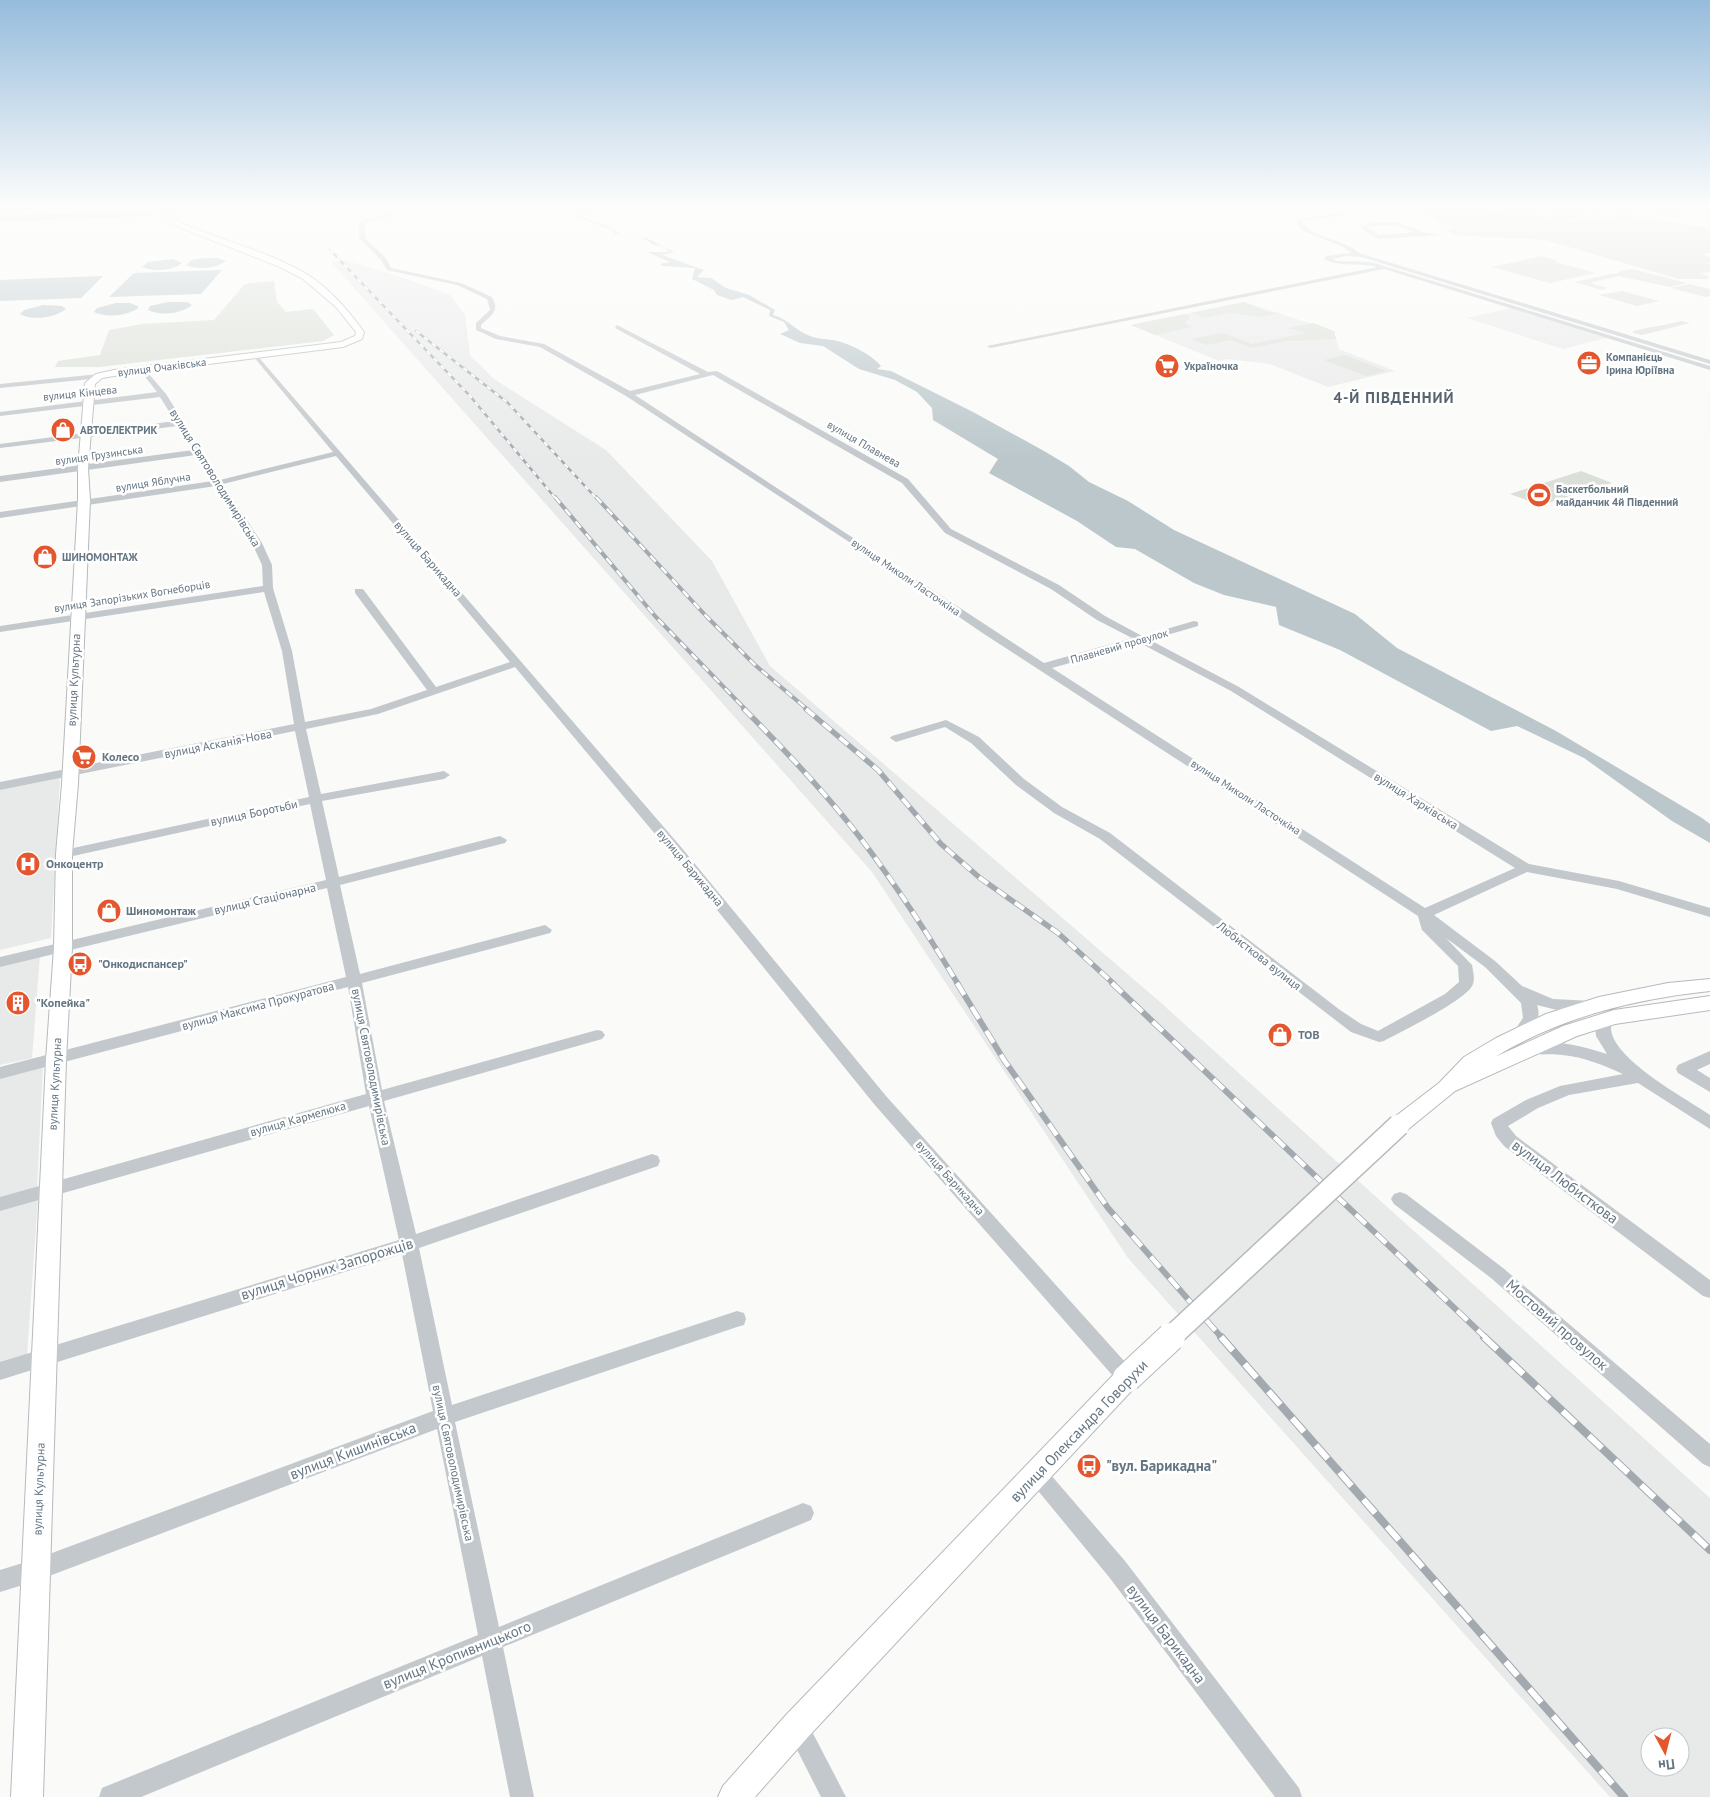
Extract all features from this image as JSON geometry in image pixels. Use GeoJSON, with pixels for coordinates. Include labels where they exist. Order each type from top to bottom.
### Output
{"type":"FeatureCollection","features":[{"type":"Feature","properties":{"kind":"main road","name":"вулиця Очаківська"},"geometry":{"type":"LineString","coordinates":[[99,376],[325,346],[352,341],[359,337],[360,332],[326,292]]}},
{"type":"Feature","properties":{"kind":"main road","name":"вулиця Культурна"},"geometry":{"type":"LineString","coordinates":[[27,1797],[56,1060],[63,948],[64,854],[84,504],[83,468],[90,383],[99,376]]}},
{"type":"Feature","properties":{"kind":"main road","name":"вулиця Олександра Говорухи"},"geometry":{"type":"LineString","coordinates":[[734,1797],[797,1726],[1127,1378],[1399,1125],[1446,1088],[1523,1042],[1553,1019],[1599,1004],[1668,989],[1710,985]]}},
{"type":"Feature","properties":{"kind":"main road","name":"вулиця Олександра Говорухи"},"geometry":{"type":"LineString","coordinates":[[1523,1042],[1570,1031],[1614,1017],[1683,1005],[1710,1003]]}},
{"type":"Feature","properties":{"kind":"street","name":"вулиця Миколи Ласточкіна"},"geometry":{"type":"LineString","coordinates":[[478,292],[490,298],[494,307],[493,311],[478,324],[478,329],[482,333],[498,338],[542,345],[630,394],[1043,667],[1424,914],[1490,964],[1518,990],[1531,1010],[1531,1019],[1523,1042]]}},
{"type":"Feature","properties":{"kind":"street"},"geometry":{"type":"LineString","coordinates":[[990,346],[1265,292]]}},
{"type":"Feature","properties":{"kind":"street"},"geometry":{"type":"LineString","coordinates":[[1464,292],[1710,368]]}},
{"type":"Feature","properties":{"kind":"street"},"geometry":{"type":"LineString","coordinates":[[1481,292],[1710,362]]}},
{"type":"Feature","properties":{"kind":"street"},"geometry":{"type":"LineString","coordinates":[[617,327],[706,375]]}},
{"type":"Feature","properties":{"kind":"street","name":"вулиця Барикадна"},"geometry":{"type":"LineString","coordinates":[[255,355],[682,858],[880,1100],[1127,1378]]}},
{"type":"Feature","properties":{"kind":"street","name":"вулиця Святоволодимирівська"},"geometry":{"type":"LineString","coordinates":[[143,369],[162,394],[179,423],[200,452],[257,543],[267,565],[268,588],[287,651],[300,727],[354,982],[375,1097],[409,1244],[522,1797]]}},
{"type":"Feature","properties":{"kind":"street","name":"вулиця Плавнева"},"geometry":{"type":"LineString","coordinates":[[630,394],[714,373],[905,481],[943,529],[1062,591],[1100,618],[1141,640]]}},
{"type":"Feature","properties":{"kind":"street","name":"вулиця Очаківська"},"geometry":{"type":"LineString","coordinates":[[0,386],[99,376]]}},
{"type":"Feature","properties":{"kind":"street","name":"вулиця Кінцева"},"geometry":{"type":"LineString","coordinates":[[0,414],[162,394]]}},
{"type":"Feature","properties":{"kind":"street"},"geometry":{"type":"LineString","coordinates":[[0,446],[179,423]]}},
{"type":"Feature","properties":{"kind":"street","name":"вулиця Грузинська"},"geometry":{"type":"LineString","coordinates":[[0,479],[200,452]]}},
{"type":"Feature","properties":{"kind":"street","name":"вулиця Яблучна"},"geometry":{"type":"LineString","coordinates":[[0,516],[218,483],[337,452]]}},
{"type":"Feature","properties":{"kind":"street","name":"вулиця Запорізьких Вогнеборців"},"geometry":{"type":"LineString","coordinates":[[0,629],[268,588]]}},
{"type":"Feature","properties":{"kind":"street"},"geometry":{"type":"LineString","coordinates":[[359,592],[433,691]]}},
{"type":"Feature","properties":{"kind":"street","name":"Плавневий провулок"},"geometry":{"type":"LineString","coordinates":[[1043,667],[1194,624]]}},
{"type":"Feature","properties":{"kind":"street","name":"вулиця Харківська"},"geometry":{"type":"LineString","coordinates":[[1141,640],[1235,689],[1525,868],[1576,874],[1622,884],[1710,913]]}},
{"type":"Feature","properties":{"kind":"street","name":"вулиця Асканія-Нова"},"geometry":{"type":"LineString","coordinates":[[0,786],[374,712],[517,663]]}},
{"type":"Feature","properties":{"kind":"street","name":"Любисткова вулиця"},"geometry":{"type":"LineString","coordinates":[[896,738],[946,723],[975,740],[1020,782],[1058,810],[1105,836],[1306,992],[1356,1028],[1379,1037],[1450,998],[1466,984],[1465,965],[1427,927],[1424,914]]}},
{"type":"Feature","properties":{"kind":"street","name":"вулиця Боротьби"},"geometry":{"type":"LineString","coordinates":[[64,854],[315,799],[444,775]]}},
{"type":"Feature","properties":{"kind":"street","name":"вулиця Стаціонарна"},"geometry":{"type":"LineString","coordinates":[[0,962],[332,883],[500,840]]}},
{"type":"Feature","properties":{"kind":"street"},"geometry":{"type":"LineString","coordinates":[[1424,914],[1525,868]]}},
{"type":"Feature","properties":{"kind":"street","name":"вулиця Максима Прокуратова"},"geometry":{"type":"LineString","coordinates":[[0,1073],[354,982],[545,930]]}},
{"type":"Feature","properties":{"kind":"street","name":"вулиця Миколи Ласточкіна"},"geometry":{"type":"LineString","coordinates":[[1518,990],[1551,1005],[1566,1007],[1599,1004]]}},
{"type":"Feature","properties":{"kind":"street"},"geometry":{"type":"LineString","coordinates":[[1614,1017],[1603,1025],[1602,1032],[1610,1048],[1636,1075]]}},
{"type":"Feature","properties":{"kind":"street","name":"вулиця Кармелюка"},"geometry":{"type":"LineString","coordinates":[[0,1204],[597,1035]]}},
{"type":"Feature","properties":{"kind":"street"},"geometry":{"type":"LineString","coordinates":[[1523,1042],[1568,1048],[1604,1058],[1636,1075],[1710,1123]]}},
{"type":"Feature","properties":{"kind":"street"},"geometry":{"type":"LineString","coordinates":[[1710,1057],[1684,1070],[1710,1086]]}},
{"type":"Feature","properties":{"kind":"street","name":"вулиця Любисткова"},"geometry":{"type":"LineString","coordinates":[[1636,1075],[1566,1090],[1532,1104],[1499,1123],[1502,1132],[1510,1141],[1710,1290]]}},
{"type":"Feature","properties":{"kind":"street","name":"вулиця Чорних Запорожців"},"geometry":{"type":"LineString","coordinates":[[0,1370],[409,1244],[652,1161]]}},
{"type":"Feature","properties":{"kind":"street","name":"Мостовий провулок"},"geometry":{"type":"LineString","coordinates":[[1400,1199],[1497,1273],[1710,1457]]}},
{"type":"Feature","properties":{"kind":"street","name":"вулиця Кишинівська"},"geometry":{"type":"LineString","coordinates":[[0,1580],[36,1570],[443,1417],[737,1319]]}},
{"type":"Feature","properties":{"kind":"street","name":"вулиця Барикадна"},"geometry":{"type":"LineString","coordinates":[[1036,1474],[1117,1569],[1290,1797]]}},
{"type":"Feature","properties":{"kind":"street","name":"вулиця Кропивницького"},"geometry":{"type":"LineString","coordinates":[[111,1797],[803,1513]]}},
{"type":"Feature","properties":{"kind":"street"},"geometry":{"type":"LineString","coordinates":[[797,1726],[834,1797]]}},
{"type":"Feature","properties":{"kind":"shaded area"},"geometry":{"type":"Polygon","coordinates":[[[0,292],[87,292],[81,298],[0,301],[0,292]]]}},
{"type":"Feature","properties":{"kind":"shaded area"},"geometry":{"type":"Polygon","coordinates":[[[114,292],[203,292],[201,294],[109,297],[114,292]]]}},
{"type":"Feature","properties":{"kind":"shaded area"},"geometry":{"type":"Polygon","coordinates":[[[238,292],[276,292],[277,302],[286,312],[313,309],[334,335],[323,341],[99,367],[55,367],[58,361],[100,355],[109,330],[142,324],[214,320],[238,292]]]}},
{"type":"Feature","properties":{"kind":"shaded area"},"geometry":{"type":"Polygon","coordinates":[[[357,292],[442,292],[450,295],[465,315],[470,355],[494,379],[606,450],[712,561],[770,666],[1160,1002],[1710,1498],[1710,1797],[1610,1797],[1128,1258],[872,872],[357,292]]]}},
{"type":"Feature","properties":{"kind":"shaded area"},"geometry":{"type":"Polygon","coordinates":[[[715,292],[739,292],[749,295],[775,310],[773,315],[783,319],[805,334],[853,346],[872,357],[881,366],[877,369],[891,371],[973,412],[1044,451],[1069,466],[1089,482],[1128,501],[1174,530],[1355,614],[1397,648],[1556,731],[1702,818],[1710,824],[1710,843],[1672,821],[1584,758],[1517,726],[1491,731],[1340,650],[1279,625],[1276,607],[1224,595],[1194,583],[1135,549],[1116,547],[1077,521],[989,473],[998,459],[933,420],[932,408],[917,392],[895,380],[859,369],[823,346],[800,343],[780,334],[789,330],[784,322],[769,316],[770,310],[743,297],[732,300],[717,295],[715,292]]]}},
{"type":"Feature","properties":{"kind":"shaded area"},"geometry":{"type":"Polygon","coordinates":[[[1625,292],[1659,301],[1637,306],[1599,295],[1625,292]]]}},
{"type":"Feature","properties":{"kind":"shaded area"},"geometry":{"type":"Polygon","coordinates":[[[1686,292],[1710,292],[1710,296],[1705,297],[1686,292]]]}},
{"type":"Feature","properties":{"kind":"shaded area"},"geometry":{"type":"Polygon","coordinates":[[[168,302],[187,302],[192,305],[170,313],[158,313],[148,310],[150,306],[168,302]]]}},
{"type":"Feature","properties":{"kind":"shaded area"},"geometry":{"type":"Polygon","coordinates":[[[1244,302],[1334,331],[1339,349],[1395,371],[1328,387],[1270,364],[1228,359],[1219,361],[1131,325],[1244,302]]]}},
{"type":"Feature","properties":{"kind":"shaded area"},"geometry":{"type":"Polygon","coordinates":[[[1244,302],[1269,312],[1280,313],[1260,317],[1230,313],[1205,318],[1191,313],[1244,302]]]}},
{"type":"Feature","properties":{"kind":"shaded area"},"geometry":{"type":"Polygon","coordinates":[[[116,303],[130,303],[139,307],[117,315],[105,315],[94,312],[97,308],[116,303]]]}},
{"type":"Feature","properties":{"kind":"shaded area"},"geometry":{"type":"Polygon","coordinates":[[[43,305],[62,306],[66,309],[56,315],[43,318],[20,314],[24,310],[43,305]]]}},
{"type":"Feature","properties":{"kind":"shaded area"},"geometry":{"type":"Polygon","coordinates":[[[1511,308],[1606,338],[1563,349],[1467,318],[1511,308]]]}},
{"type":"Feature","properties":{"kind":"shaded area"},"geometry":{"type":"Polygon","coordinates":[[[1185,314],[1191,316],[1185,323],[1191,327],[1155,335],[1131,325],[1185,314]]]}},
{"type":"Feature","properties":{"kind":"shaded area"},"geometry":{"type":"Polygon","coordinates":[[[1682,321],[1690,323],[1642,335],[1633,333],[1633,331],[1682,321]]]}},
{"type":"Feature","properties":{"kind":"shaded area"},"geometry":{"type":"Polygon","coordinates":[[[1313,323],[1334,331],[1336,339],[1286,341],[1252,348],[1231,340],[1206,345],[1191,339],[1223,333],[1252,344],[1307,333],[1288,328],[1313,323]]]}},
{"type":"Feature","properties":{"kind":"shaded area"},"geometry":{"type":"Polygon","coordinates":[[[1345,355],[1387,371],[1366,376],[1324,360],[1345,355]]]}},
{"type":"Feature","properties":{"kind":"shaded area"},"geometry":{"type":"Polygon","coordinates":[[[1581,471],[1612,483],[1570,496],[1545,485],[1569,497],[1540,505],[1510,494],[1581,471]]]}},
{"type":"Feature","properties":{"kind":"shaded area","name":"Онкоцентр"},"geometry":{"type":"Polygon","coordinates":[[[60,778],[51,938],[0,950],[0,790],[60,778]]]}},
{"type":"Feature","properties":{"kind":"shaded area"},"geometry":{"type":"Polygon","coordinates":[[[40,955],[32,1058],[0,1065],[0,964],[40,955]]]}},
{"type":"Feature","properties":{"kind":"shaded area"},"geometry":{"type":"Polygon","coordinates":[[[43,1067],[37,1189],[0,1199],[0,1078],[43,1067]]]}},
{"type":"Feature","properties":{"kind":"shaded area"},"geometry":{"type":"Polygon","coordinates":[[[38,1198],[27,1356],[0,1364],[0,1208],[38,1198]]]}},
{"type":"Feature","properties":{"kind":"railway"},"geometry":{"type":"LineString","coordinates":[[370,292],[470,396],[556,499]]}},
{"type":"Feature","properties":{"kind":"railway"},"geometry":{"type":"LineString","coordinates":[[416,331],[508,403],[597,499]]}},
{"type":"Feature","properties":{"kind":"railway"},"geometry":{"type":"LineString","coordinates":[[555,497],[655,616],[746,710]]}},
{"type":"Feature","properties":{"kind":"railway"},"geometry":{"type":"LineString","coordinates":[[596,497],[707,617],[755,665],[808,710]]}},
{"type":"Feature","properties":{"kind":"railway"},"geometry":{"type":"LineString","coordinates":[[744,709],[810,778],[862,840],[905,901],[958,984]]}},
{"type":"Feature","properties":{"kind":"railway"},"geometry":{"type":"LineString","coordinates":[[806,709],[878,770],[941,844],[980,878],[1058,933],[1114,984]]}},
{"type":"Feature","properties":{"kind":"railway"},"geometry":{"type":"LineString","coordinates":[[957,983],[1004,1060],[1108,1208],[1222,1338]]}},
{"type":"Feature","properties":{"kind":"railway"},"geometry":{"type":"LineString","coordinates":[[1112,983],[1486,1338]]}},
{"type":"Feature","properties":{"kind":"railway"},"geometry":{"type":"LineString","coordinates":[[1221,1337],[1624,1797]]}},
{"type":"Feature","properties":{"kind":"railway"},"geometry":{"type":"LineString","coordinates":[[1484,1337],[1710,1550]]}},
{"type":"Feature","properties":{"kind":"place","name":"Компанієць Ірина Юріївна"},"geometry":{"type":"Point","coordinates":[1589,363]}},
{"type":"Feature","properties":{"kind":"place","name":"Україночка"},"geometry":{"type":"Point","coordinates":[1167,366]}},
{"type":"Feature","properties":{"kind":"place","name":"АВТОЕЛЕКТРИК"},"geometry":{"type":"Point","coordinates":[63,430]}},
{"type":"Feature","properties":{"kind":"place","name":"Баскетбольний майданчик 4й Південний"},"geometry":{"type":"Point","coordinates":[1539,495]}},
{"type":"Feature","properties":{"kind":"place","name":"ШИНОМОНТАЖ"},"geometry":{"type":"Point","coordinates":[45,557]}},
{"type":"Feature","properties":{"kind":"place","name":"Колесо"},"geometry":{"type":"Point","coordinates":[84,757]}},
{"type":"Feature","properties":{"kind":"place","name":"Онкоцентр"},"geometry":{"type":"Point","coordinates":[28,864]}},
{"type":"Feature","properties":{"kind":"place","name":"Шиномонтаж"},"geometry":{"type":"Point","coordinates":[109,911]}},
{"type":"Feature","properties":{"kind":"place","name":"\"Онкодиспансер\""},"geometry":{"type":"Point","coordinates":[80,964]}},
{"type":"Feature","properties":{"kind":"place","name":"\"Копейка\""},"geometry":{"type":"Point","coordinates":[18,1003]}},
{"type":"Feature","properties":{"kind":"place","name":"ТОВ"},"geometry":{"type":"Point","coordinates":[1280,1035]}},
{"type":"Feature","properties":{"kind":"place","name":"\"вул. Барикадна\""},"geometry":{"type":"Point","coordinates":[1089,1466]}},
{"type":"Feature","properties":{"kind":"district","name":"4-Й ПІВДЕННИЙ"},"geometry":{"type":"Point","coordinates":[1394,398]}}]}
